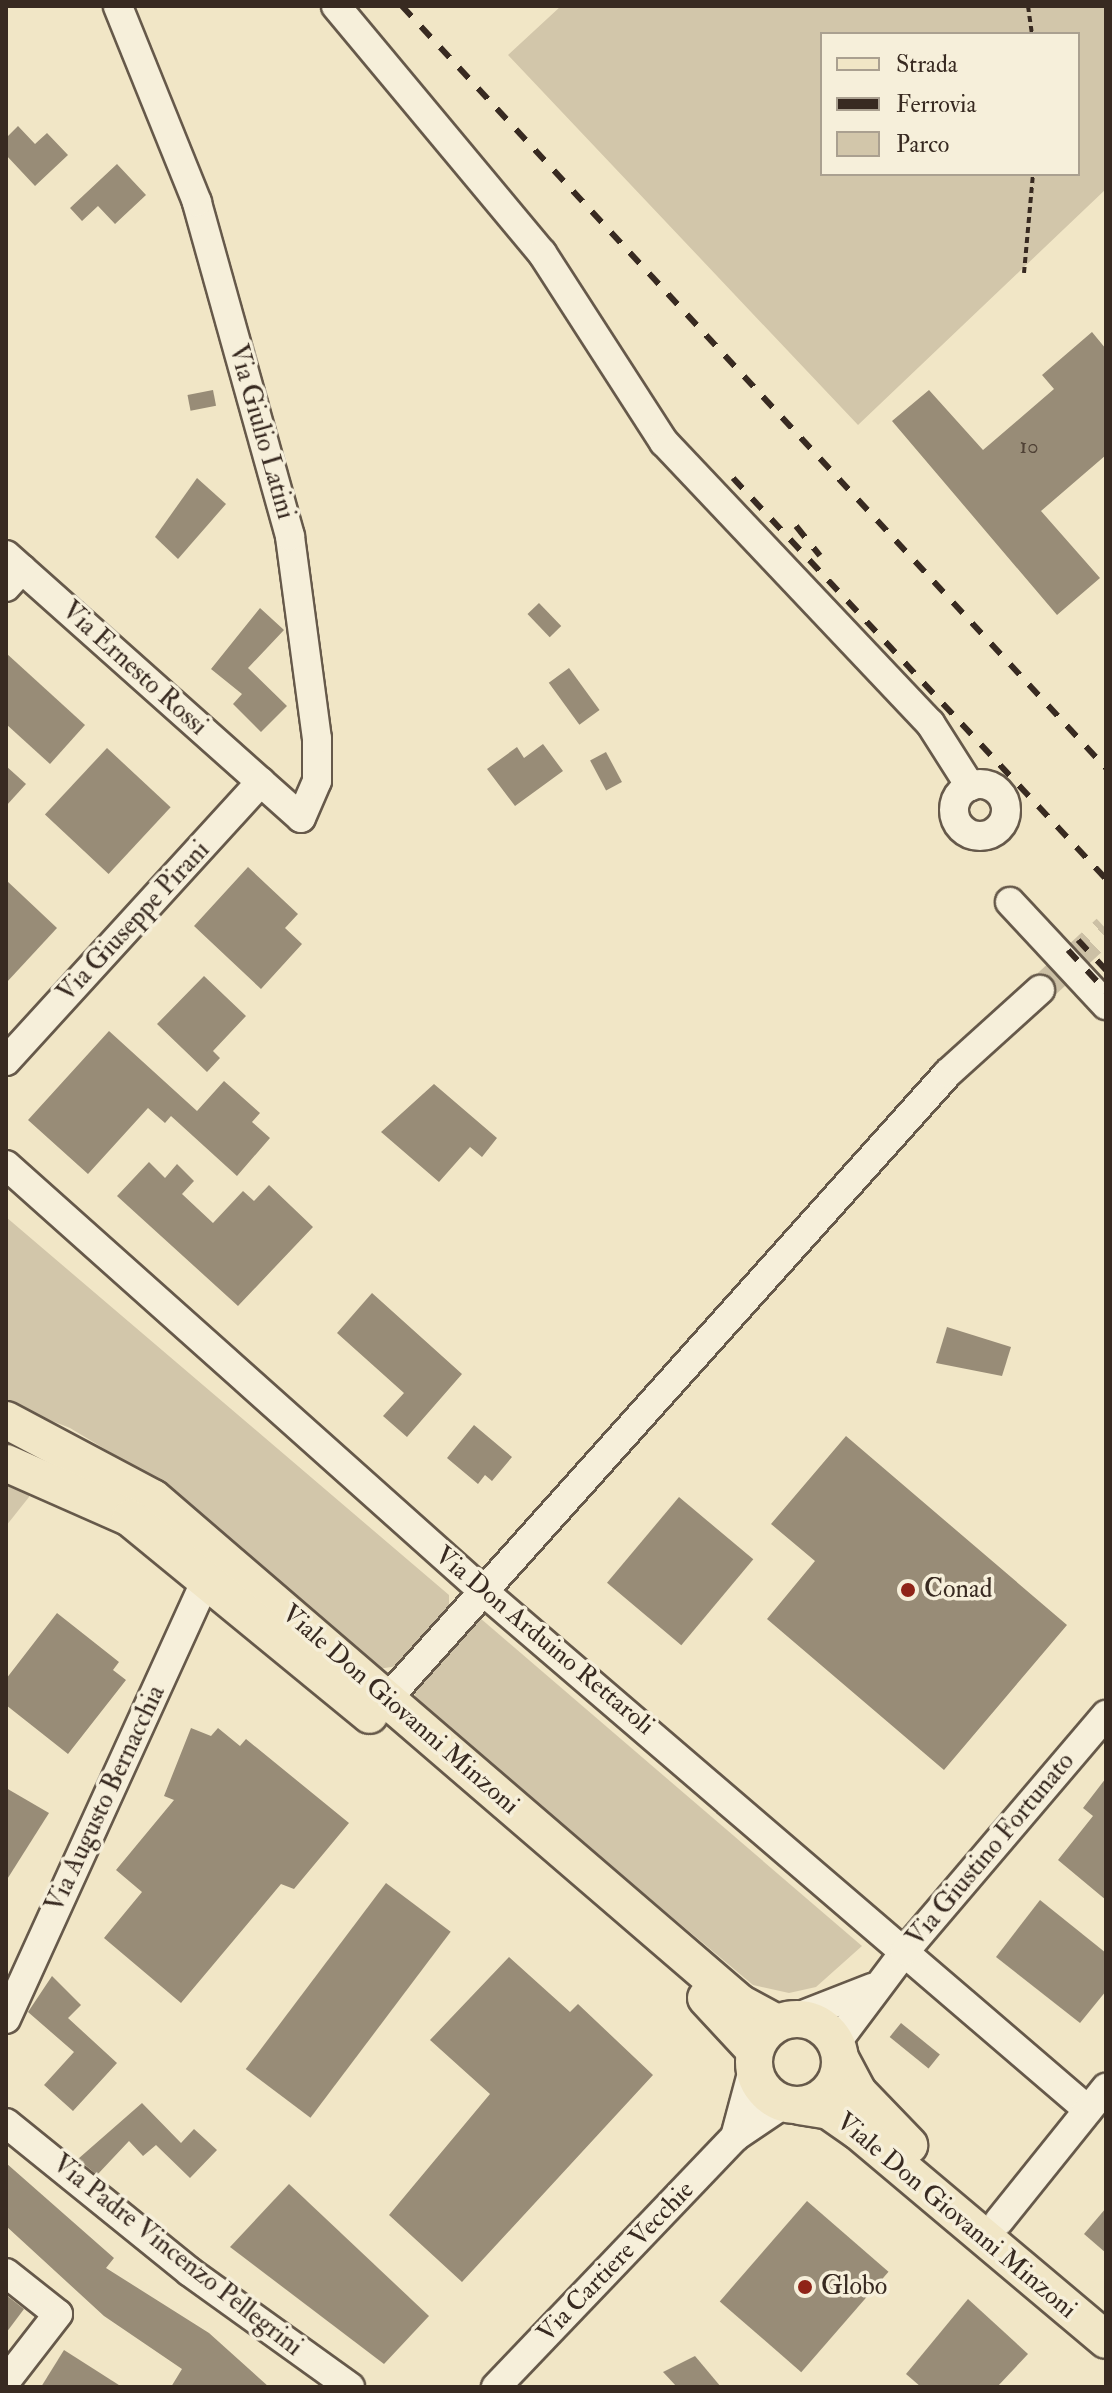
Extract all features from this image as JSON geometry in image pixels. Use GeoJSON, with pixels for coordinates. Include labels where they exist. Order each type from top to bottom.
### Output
{"type":"FeatureCollection","features":[{"type":"Feature","properties":{"kind":"main road","name":"Viale Don Giovanni Minzoni"},"geometry":{"type":"LineString","coordinates":[[6,1420],[153,1498],[740,2003],[786,2020],[819,2024],[883,2123],[1106,2312]]}},
{"type":"Feature","properties":{"kind":"main road","name":"Viale Don Giovanni Minzoni"},"geometry":{"type":"LineString","coordinates":[[6,1463],[130,1518],[714,2005],[754,2059],[763,2090],[792,2105],[829,2111],[858,2131],[1106,2340]]}},
{"type":"Feature","properties":{"kind":"main road"},"geometry":{"type":"LineString","coordinates":[[754,2059],[786,2020]]}},
{"type":"Feature","properties":{"kind":"main road","name":"Viale Don Giovanni Minzoni"},"geometry":{"type":"LineString","coordinates":[[792,2105],[834,2085],[838,2051]]}},
{"type":"Feature","properties":{"kind":"street","name":"Via Giulio Latini"},"geometry":{"type":"LineString","coordinates":[[118,6],[197,202],[301,592],[317,739],[312,802],[301,818],[261,782]]}},
{"type":"Feature","properties":{"kind":"street"},"geometry":{"type":"LineString","coordinates":[[336,6],[542,253],[664,442],[930,723],[970,786]]}},
{"type":"Feature","properties":{"kind":"street","name":"Via Ernesto Rossi"},"geometry":{"type":"LineString","coordinates":[[11,570],[261,782]]}},
{"type":"Feature","properties":{"kind":"street","name":"Via Giuseppe Pirani"},"geometry":{"type":"LineString","coordinates":[[6,1061],[261,782]]}},
{"type":"Feature","properties":{"kind":"street"},"geometry":{"type":"LineString","coordinates":[[1010,902],[1106,1005]]}},
{"type":"Feature","properties":{"kind":"street"},"geometry":{"type":"LineString","coordinates":[[388,1698],[948,1073],[1040,990]]}},
{"type":"Feature","properties":{"kind":"street","name":"Via Don Arduino Rettaroli"},"geometry":{"type":"LineString","coordinates":[[6,1165],[483,1591],[905,1951],[1101,2095]]}},
{"type":"Feature","properties":{"kind":"street","name":"Via Augusto Bernacchia"},"geometry":{"type":"LineString","coordinates":[[6,2019],[206,1580]]}},
{"type":"Feature","properties":{"kind":"street","name":"Via Giustino Fortunato"},"geometry":{"type":"LineString","coordinates":[[838,2051],[876,1986],[1106,1715]]}},
{"type":"Feature","properties":{"kind":"street","name":"Via Giustino Fortunato"},"geometry":{"type":"LineString","coordinates":[[786,2020],[876,1986]]}},
{"type":"Feature","properties":{"kind":"street","name":"Via Cartiere Vecchie"},"geometry":{"type":"LineString","coordinates":[[735,2137],[754,2059]]}},
{"type":"Feature","properties":{"kind":"street"},"geometry":{"type":"LineString","coordinates":[[999,2221],[1101,2095]]}},
{"type":"Feature","properties":{"kind":"street","name":"Via Cartiere Vecchie"},"geometry":{"type":"LineString","coordinates":[[496,2387],[735,2137],[792,2105]]}},
{"type":"Feature","properties":{"kind":"street","name":"Via Padre Vincenzo Pellegrini"},"geometry":{"type":"LineString","coordinates":[[6,2123],[190,2272],[350,2387]]}},
{"type":"Feature","properties":{"kind":"street"},"geometry":{"type":"LineString","coordinates":[[6,2273],[58,2314],[6,2381]]}},
{"type":"Feature","properties":{"kind":"path"},"geometry":{"type":"LineString","coordinates":[[1028,6],[1032,32]]}},
{"type":"Feature","properties":{"kind":"path"},"geometry":{"type":"LineString","coordinates":[[1024,273],[1033,176]]}},
{"type":"Feature","properties":{"kind":"green space"},"geometry":{"type":"Polygon","coordinates":[[[561,6],[1106,6],[1106,189],[858,425],[508,55],[561,6]]]}},
{"type":"Feature","properties":{"kind":"green space"},"geometry":{"type":"Polygon","coordinates":[[[6,1217],[449,1595],[449,1609],[398,1666],[378,1669],[148,1475],[70,1428],[6,1403],[6,1217]]]}},
{"type":"Feature","properties":{"kind":"green space"},"geometry":{"type":"Polygon","coordinates":[[[6,1470],[29,1484],[29,1497],[6,1526],[6,1470]]]}},
{"type":"Feature","properties":{"kind":"green space"},"geometry":{"type":"Polygon","coordinates":[[[480,1618],[862,1946],[816,1987],[789,1993],[753,1985],[417,1703],[414,1690],[480,1618]]]}},
{"type":"Feature","properties":{"kind":"building"},"geometry":{"type":"Polygon","coordinates":[[[18,126],[35,144],[47,133],[68,155],[35,186],[6,155],[6,138],[18,126]]]}},
{"type":"Feature","properties":{"kind":"building"},"geometry":{"type":"Polygon","coordinates":[[[117,164],[146,195],[115,224],[98,206],[82,221],[70,208],[117,164]]]}},
{"type":"Feature","properties":{"kind":"building"},"geometry":{"type":"Polygon","coordinates":[[[1092,332],[1106,349],[1106,455],[1041,511],[1100,578],[1057,615],[892,421],[929,390],[983,450],[1054,389],[1042,375],[1092,332]]]}},
{"type":"Feature","properties":{"kind":"building"},"geometry":{"type":"Polygon","coordinates":[[[213,390],[216,406],[191,411],[187,395],[213,390]]]}},
{"type":"Feature","properties":{"kind":"building"},"geometry":{"type":"Polygon","coordinates":[[[197,478],[226,504],[178,559],[155,537],[197,478]]]}},
{"type":"Feature","properties":{"kind":"building"},"geometry":{"type":"Polygon","coordinates":[[[539,603],[561,626],[550,637],[527,614],[539,603]]]}},
{"type":"Feature","properties":{"kind":"building"},"geometry":{"type":"Polygon","coordinates":[[[260,608],[284,630],[248,668],[287,706],[261,732],[233,704],[242,694],[211,669],[260,608]]]}},
{"type":"Feature","properties":{"kind":"building"},"geometry":{"type":"Polygon","coordinates":[[[6,653],[85,725],[50,764],[6,724],[6,653]]]}},
{"type":"Feature","properties":{"kind":"building"},"geometry":{"type":"Polygon","coordinates":[[[569,668],[600,710],[579,725],[549,683],[569,668]]]}},
{"type":"Feature","properties":{"kind":"building"},"geometry":{"type":"Polygon","coordinates":[[[543,744],[563,771],[515,806],[487,769],[517,747],[524,758],[543,744]]]}},
{"type":"Feature","properties":{"kind":"building"},"geometry":{"type":"Polygon","coordinates":[[[107,748],[171,807],[109,874],[45,815],[107,748]]]}},
{"type":"Feature","properties":{"kind":"building"},"geometry":{"type":"Polygon","coordinates":[[[606,752],[622,782],[606,790],[590,760],[606,752]]]}},
{"type":"Feature","properties":{"kind":"building"},"geometry":{"type":"Polygon","coordinates":[[[6,766],[26,784],[6,806],[6,766]]]}},
{"type":"Feature","properties":{"kind":"building"},"geometry":{"type":"Polygon","coordinates":[[[248,867],[298,914],[285,928],[302,944],[261,989],[194,926],[248,867]]]}},
{"type":"Feature","properties":{"kind":"building"},"geometry":{"type":"Polygon","coordinates":[[[6,880],[57,928],[6,983],[6,880]]]}},
{"type":"Feature","properties":{"kind":"building"},"geometry":{"type":"Polygon","coordinates":[[[204,976],[246,1016],[213,1051],[220,1058],[207,1072],[157,1024],[204,976]]]}},
{"type":"Feature","properties":{"kind":"building"},"geometry":{"type":"Polygon","coordinates":[[[109,1031],[197,1111],[224,1081],[260,1113],[252,1122],[270,1138],[237,1176],[171,1116],[165,1123],[148,1108],[88,1174],[28,1120],[109,1031]]]}},
{"type":"Feature","properties":{"kind":"building"},"geometry":{"type":"Polygon","coordinates":[[[434,1084],[497,1138],[482,1157],[470,1147],[439,1182],[381,1132],[434,1084]]]}},
{"type":"Feature","properties":{"kind":"building"},"geometry":{"type":"Polygon","coordinates":[[[149,1162],[165,1178],[177,1164],[194,1181],[182,1194],[213,1223],[243,1191],[254,1201],[269,1185],[313,1227],[238,1306],[117,1196],[149,1162]]]}},
{"type":"Feature","properties":{"kind":"building"},"geometry":{"type":"Polygon","coordinates":[[[372,1293],[462,1374],[407,1437],[383,1416],[404,1393],[337,1333],[372,1293]]]}},
{"type":"Feature","properties":{"kind":"building"},"geometry":{"type":"Polygon","coordinates":[[[947,1327],[1011,1347],[1002,1376],[936,1363],[947,1327]]]}},
{"type":"Feature","properties":{"kind":"building"},"geometry":{"type":"Polygon","coordinates":[[[474,1425],[512,1457],[492,1481],[485,1475],[478,1484],[447,1458],[474,1425]]]}},
{"type":"Feature","properties":{"kind":"building","name":"Conad"},"geometry":{"type":"Polygon","coordinates":[[[846,1436],[1067,1625],[944,1770],[767,1619],[815,1561],[771,1524],[846,1436]]]}},
{"type":"Feature","properties":{"kind":"building"},"geometry":{"type":"Polygon","coordinates":[[[679,1497],[753,1559],[681,1645],[607,1583],[679,1497]]]}},
{"type":"Feature","properties":{"kind":"building"},"geometry":{"type":"Polygon","coordinates":[[[57,1613],[119,1662],[113,1670],[126,1680],[68,1754],[6,1705],[6,1679],[57,1613]]]}},
{"type":"Feature","properties":{"kind":"building"},"geometry":{"type":"Polygon","coordinates":[[[191,1728],[211,1736],[218,1728],[240,1746],[246,1739],[349,1823],[294,1889],[281,1884],[181,2003],[104,1938],[142,1892],[116,1870],[174,1800],[164,1796],[191,1728]]]}},
{"type":"Feature","properties":{"kind":"building"},"geometry":{"type":"Polygon","coordinates":[[[1106,1778],[1106,1900],[1058,1860],[1093,1816],[1083,1808],[1106,1778]]]}},
{"type":"Feature","properties":{"kind":"building"},"geometry":{"type":"Polygon","coordinates":[[[6,1788],[49,1813],[6,1881],[6,1788]]]}},
{"type":"Feature","properties":{"kind":"building"},"geometry":{"type":"Polygon","coordinates":[[[386,1883],[451,1932],[310,2118],[246,2069],[386,1883]]]}},
{"type":"Feature","properties":{"kind":"building"},"geometry":{"type":"Polygon","coordinates":[[[1040,1900],[1106,1953],[1106,1991],[1080,2023],[996,1957],[1040,1900]]]}},
{"type":"Feature","properties":{"kind":"building"},"geometry":{"type":"Polygon","coordinates":[[[509,1957],[570,2012],[578,2004],[653,2075],[462,2282],[389,2215],[490,2094],[430,2040],[509,1957]]]}},
{"type":"Feature","properties":{"kind":"building"},"geometry":{"type":"Polygon","coordinates":[[[52,1976],[81,2005],[68,2018],[117,2063],[73,2111],[44,2085],[74,2052],[28,2012],[52,1976]]]}},
{"type":"Feature","properties":{"kind":"building"},"geometry":{"type":"Polygon","coordinates":[[[901,2023],[940,2054],[929,2068],[890,2037],[901,2023]]]}},
{"type":"Feature","properties":{"kind":"building"},"geometry":{"type":"Polygon","coordinates":[[[142,2103],[181,2143],[194,2129],[217,2150],[190,2178],[156,2145],[143,2156],[129,2141],[97,2175],[78,2159],[142,2103]]]}},
{"type":"Feature","properties":{"kind":"building"},"geometry":{"type":"Polygon","coordinates":[[[6,2163],[114,2258],[106,2268],[209,2333],[269,2387],[171,2387],[182,2369],[104,2316],[6,2226],[6,2163]]]}},
{"type":"Feature","properties":{"kind":"building"},"geometry":{"type":"Polygon","coordinates":[[[289,2184],[429,2316],[384,2364],[230,2247],[289,2184]]]}},
{"type":"Feature","properties":{"kind":"building","name":"Globo"},"geometry":{"type":"Polygon","coordinates":[[[807,2201],[889,2272],[801,2372],[720,2301],[807,2201]]]}},
{"type":"Feature","properties":{"kind":"building"},"geometry":{"type":"Polygon","coordinates":[[[1106,2208],[1106,2253],[1084,2234],[1106,2208]]]}},
{"type":"Feature","properties":{"kind":"building"},"geometry":{"type":"Polygon","coordinates":[[[6,2295],[24,2309],[6,2333],[6,2295]]]}},
{"type":"Feature","properties":{"kind":"building"},"geometry":{"type":"Polygon","coordinates":[[[968,2299],[1028,2354],[997,2387],[921,2387],[906,2374],[968,2299]]]}},
{"type":"Feature","properties":{"kind":"building"},"geometry":{"type":"Polygon","coordinates":[[[64,2350],[122,2387],[41,2387],[64,2350]]]}},
{"type":"Feature","properties":{"kind":"building"},"geometry":{"type":"Polygon","coordinates":[[[695,2356],[721,2387],[677,2387],[663,2372],[695,2356]]]}},
{"type":"Feature","properties":{"kind":"tunnel"},"geometry":{"type":"LineString","coordinates":[[1040,990],[1106,929]]}},
{"type":"Feature","properties":{"kind":"railway"},"geometry":{"type":"LineString","coordinates":[[402,6],[1106,768]]}},
{"type":"Feature","properties":{"kind":"railway"},"geometry":{"type":"LineString","coordinates":[[733,478],[1106,879]]}},
{"type":"Feature","properties":{"kind":"railway"},"geometry":{"type":"LineString","coordinates":[[796,526],[820,556]]}},
{"type":"Feature","properties":{"kind":"railway"},"geometry":{"type":"LineString","coordinates":[[1078,940],[1106,970]]}},
{"type":"Feature","properties":{"kind":"railway"},"geometry":{"type":"LineString","coordinates":[[1068,950],[1106,991]]}},
{"type":"Feature","properties":{"kind":"place","name":"Conad"},"geometry":{"type":"Point","coordinates":[908,1590]}},
{"type":"Feature","properties":{"kind":"place","name":"Globo"},"geometry":{"type":"Point","coordinates":[805,2287]}}]}
